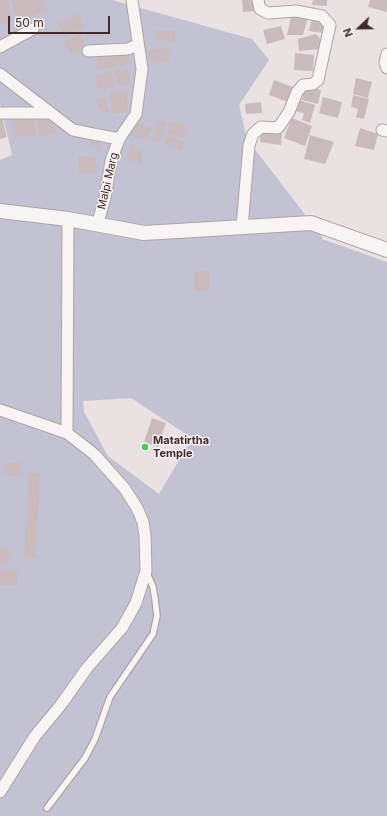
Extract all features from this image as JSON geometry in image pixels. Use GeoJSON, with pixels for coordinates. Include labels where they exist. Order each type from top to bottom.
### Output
{"type":"FeatureCollection","features":[{"type":"Feature","properties":{"kind":"street","name":"Malpi Marg"},"geometry":{"type":"LineString","coordinates":[[97,225],[105,198],[111,161],[118,139],[136,114],[142,69],[132,0]]}},
{"type":"Feature","properties":{"kind":"street"},"geometry":{"type":"LineString","coordinates":[[242,227],[249,145],[253,134],[261,126],[278,128],[289,112],[297,92],[303,86],[314,84],[318,80],[330,25],[322,16],[316,14],[296,11],[268,13],[260,9],[258,0]]}},
{"type":"Feature","properties":{"kind":"street"},"geometry":{"type":"LineString","coordinates":[[0,47],[33,29]]}},
{"type":"Feature","properties":{"kind":"street"},"geometry":{"type":"LineString","coordinates":[[88,51],[128,49],[138,45]]}},
{"type":"Feature","properties":{"kind":"street"},"geometry":{"type":"LineString","coordinates":[[387,54],[385,63],[387,68]]}},
{"type":"Feature","properties":{"kind":"street"},"geometry":{"type":"LineString","coordinates":[[0,74],[72,130],[118,139]]}},
{"type":"Feature","properties":{"kind":"street"},"geometry":{"type":"LineString","coordinates":[[0,113],[50,113]]}},
{"type":"Feature","properties":{"kind":"street"},"geometry":{"type":"LineString","coordinates":[[0,211],[68,219],[144,233],[311,223],[387,250]]}},
{"type":"Feature","properties":{"kind":"street"},"geometry":{"type":"LineString","coordinates":[[67,433],[68,219]]}},
{"type":"Feature","properties":{"kind":"street"},"geometry":{"type":"LineString","coordinates":[[0,410],[67,433],[94,454],[125,489],[137,508],[143,522],[145,535],[146,571],[136,603],[122,628],[87,668],[60,706],[35,736],[0,792]]}},
{"type":"Feature","properties":{"kind":"lane"},"geometry":{"type":"LineString","coordinates":[[47,808],[85,758],[95,739],[110,697],[153,634],[156,624],[155,599],[153,588],[146,571]]}},
{"type":"Feature","properties":{"kind":"shaded area"},"geometry":{"type":"Polygon","coordinates":[[[0,0],[112,0],[252,39],[269,60],[239,105],[247,139],[323,238],[322,240],[387,262],[387,816],[0,816],[0,160],[12,155],[0,103],[0,0]],[[131,398],[83,401],[84,412],[108,456],[159,494],[192,438],[131,398]]]}},
{"type":"Feature","properties":{"kind":"building"},"geometry":{"type":"Polygon","coordinates":[[[0,0],[7,0],[13,21],[0,25],[0,0]]]}},
{"type":"Feature","properties":{"kind":"building"},"geometry":{"type":"Polygon","coordinates":[[[11,0],[42,0],[46,11],[17,20],[11,0]]]}},
{"type":"Feature","properties":{"kind":"building"},"geometry":{"type":"Polygon","coordinates":[[[242,0],[253,0],[254,11],[243,12],[242,0]]]}},
{"type":"Feature","properties":{"kind":"building"},"geometry":{"type":"Polygon","coordinates":[[[313,0],[327,0],[327,6],[312,5],[313,0]]]}},
{"type":"Feature","properties":{"kind":"building"},"geometry":{"type":"Polygon","coordinates":[[[370,0],[387,0],[387,12],[368,7],[370,0]]]}},
{"type":"Feature","properties":{"kind":"building"},"geometry":{"type":"Polygon","coordinates":[[[292,13],[308,17],[303,35],[287,35],[292,13]]]}},
{"type":"Feature","properties":{"kind":"building"},"geometry":{"type":"Polygon","coordinates":[[[78,14],[85,27],[65,38],[58,25],[78,14]]]}},
{"type":"Feature","properties":{"kind":"building"},"geometry":{"type":"Polygon","coordinates":[[[312,18],[325,21],[323,33],[309,31],[312,18]]]}},
{"type":"Feature","properties":{"kind":"building"},"geometry":{"type":"Polygon","coordinates":[[[281,26],[285,39],[267,44],[263,30],[281,26]]]}},
{"type":"Feature","properties":{"kind":"building"},"geometry":{"type":"Polygon","coordinates":[[[155,30],[175,31],[174,42],[154,41],[155,30]]]}},
{"type":"Feature","properties":{"kind":"building"},"geometry":{"type":"Polygon","coordinates":[[[80,33],[87,45],[71,54],[64,42],[80,33]]]}},
{"type":"Feature","properties":{"kind":"building"},"geometry":{"type":"Polygon","coordinates":[[[316,34],[321,40],[320,49],[299,51],[298,39],[316,34]]]}},
{"type":"Feature","properties":{"kind":"building"},"geometry":{"type":"Polygon","coordinates":[[[169,47],[171,61],[149,63],[148,50],[169,47]]]}},
{"type":"Feature","properties":{"kind":"building"},"geometry":{"type":"Polygon","coordinates":[[[127,52],[130,63],[98,70],[96,59],[127,52]]]}},
{"type":"Feature","properties":{"kind":"building"},"geometry":{"type":"Polygon","coordinates":[[[295,53],[314,55],[313,71],[294,70],[295,53]]]}},
{"type":"Feature","properties":{"kind":"building"},"geometry":{"type":"Polygon","coordinates":[[[128,69],[131,84],[118,87],[114,72],[128,69]]]}},
{"type":"Feature","properties":{"kind":"building"},"geometry":{"type":"Polygon","coordinates":[[[111,71],[115,87],[97,89],[96,76],[111,71]]]}},
{"type":"Feature","properties":{"kind":"building"},"geometry":{"type":"Polygon","coordinates":[[[356,78],[372,82],[368,98],[353,94],[356,78]]]}},
{"type":"Feature","properties":{"kind":"building"},"geometry":{"type":"Polygon","coordinates":[[[274,80],[293,87],[288,102],[269,95],[274,80]]]}},
{"type":"Feature","properties":{"kind":"building"},"geometry":{"type":"Polygon","coordinates":[[[305,86],[321,90],[318,104],[302,100],[305,86]]]}},
{"type":"Feature","properties":{"kind":"building"},"geometry":{"type":"Polygon","coordinates":[[[126,92],[128,112],[112,114],[110,93],[126,92]]]}},
{"type":"Feature","properties":{"kind":"building"},"geometry":{"type":"Polygon","coordinates":[[[353,95],[369,99],[364,119],[356,117],[358,109],[351,107],[353,95]]]}},
{"type":"Feature","properties":{"kind":"building"},"geometry":{"type":"Polygon","coordinates":[[[104,97],[110,112],[103,113],[98,108],[97,100],[104,97]]]}},
{"type":"Feature","properties":{"kind":"building"},"geometry":{"type":"Polygon","coordinates":[[[323,97],[342,102],[338,118],[319,113],[323,97]]]}},
{"type":"Feature","properties":{"kind":"building"},"geometry":{"type":"Polygon","coordinates":[[[298,100],[315,105],[310,123],[302,120],[304,113],[295,111],[298,100]]]}},
{"type":"Feature","properties":{"kind":"building"},"geometry":{"type":"Polygon","coordinates":[[[261,102],[262,113],[246,114],[245,104],[261,102]]]}},
{"type":"Feature","properties":{"kind":"building"},"geometry":{"type":"Polygon","coordinates":[[[2,117],[7,137],[0,139],[0,118],[2,117]]]}},
{"type":"Feature","properties":{"kind":"building"},"geometry":{"type":"Polygon","coordinates":[[[34,118],[36,135],[15,137],[13,121],[34,118]]]}},
{"type":"Feature","properties":{"kind":"building"},"geometry":{"type":"Polygon","coordinates":[[[292,118],[312,126],[305,146],[284,138],[292,118]]]}},
{"type":"Feature","properties":{"kind":"building"},"geometry":{"type":"Polygon","coordinates":[[[37,119],[52,119],[57,133],[39,136],[37,119]]]}},
{"type":"Feature","properties":{"kind":"building"},"geometry":{"type":"Polygon","coordinates":[[[159,120],[166,122],[159,143],[152,140],[159,120]]]}},
{"type":"Feature","properties":{"kind":"building"},"geometry":{"type":"Polygon","coordinates":[[[171,121],[186,126],[183,138],[167,133],[171,121]]]}},
{"type":"Feature","properties":{"kind":"building"},"geometry":{"type":"Polygon","coordinates":[[[137,122],[152,128],[146,141],[131,135],[137,122]]]}},
{"type":"Feature","properties":{"kind":"building"},"geometry":{"type":"Polygon","coordinates":[[[360,128],[378,134],[374,150],[355,146],[360,128]]]}},
{"type":"Feature","properties":{"kind":"building"},"geometry":{"type":"Polygon","coordinates":[[[261,131],[282,134],[281,145],[260,142],[261,131]]]}},
{"type":"Feature","properties":{"kind":"building"},"geometry":{"type":"Polygon","coordinates":[[[310,135],[334,142],[325,164],[304,159],[310,135]]]}},
{"type":"Feature","properties":{"kind":"building"},"geometry":{"type":"Polygon","coordinates":[[[167,136],[185,142],[182,151],[164,144],[167,136]]]}},
{"type":"Feature","properties":{"kind":"building"},"geometry":{"type":"Polygon","coordinates":[[[89,137],[101,137],[100,150],[89,142],[89,137]]]}},
{"type":"Feature","properties":{"kind":"building"},"geometry":{"type":"Polygon","coordinates":[[[131,144],[142,153],[142,164],[127,159],[131,144]]]}},
{"type":"Feature","properties":{"kind":"building"},"geometry":{"type":"Polygon","coordinates":[[[79,156],[96,157],[96,174],[78,173],[79,156]]]}},
{"type":"Feature","properties":{"kind":"building"},"geometry":{"type":"Polygon","coordinates":[[[194,271],[209,271],[209,291],[194,291],[194,271]]]}},
{"type":"Feature","properties":{"kind":"building"},"geometry":{"type":"Polygon","coordinates":[[[152,418],[166,423],[158,447],[144,442],[152,418]]]}},
{"type":"Feature","properties":{"kind":"building"},"geometry":{"type":"Polygon","coordinates":[[[6,462],[21,463],[20,477],[5,475],[6,462]]]}},
{"type":"Feature","properties":{"kind":"building"},"geometry":{"type":"Polygon","coordinates":[[[29,473],[40,473],[36,558],[24,558],[29,473]]]}},
{"type":"Feature","properties":{"kind":"building"},"geometry":{"type":"Polygon","coordinates":[[[8,547],[9,563],[0,564],[0,548],[8,547]]]}},
{"type":"Feature","properties":{"kind":"building"},"geometry":{"type":"Polygon","coordinates":[[[0,570],[17,570],[17,585],[0,585],[0,570]]]}},
{"type":"Feature","properties":{"kind":"place","name":"Matatirtha Temple"},"geometry":{"type":"Point","coordinates":[145,447]}}]}
